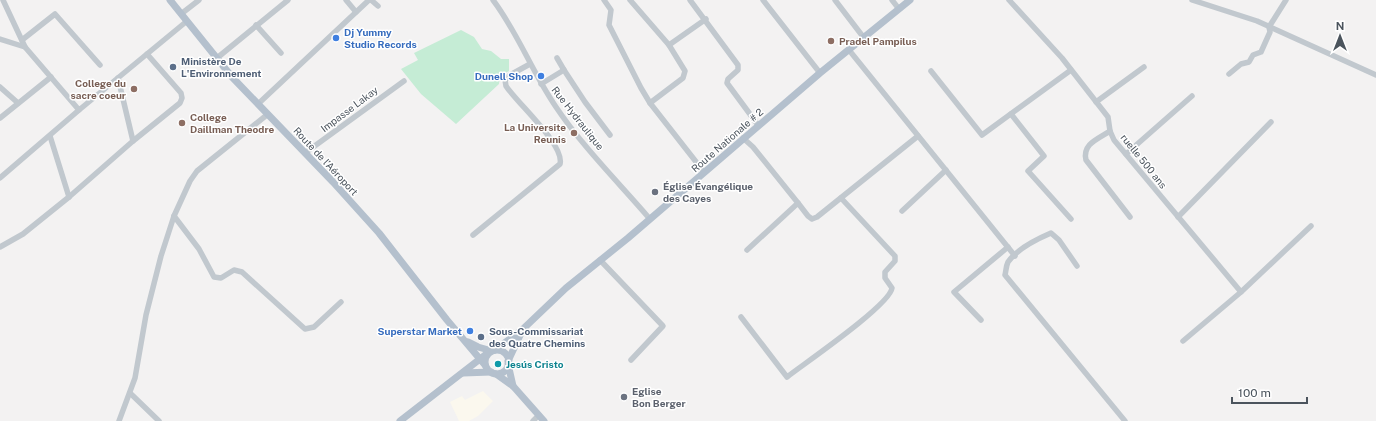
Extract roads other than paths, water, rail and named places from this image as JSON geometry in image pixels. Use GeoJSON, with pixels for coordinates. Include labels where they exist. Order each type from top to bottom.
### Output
{"type":"FeatureCollection","features":[{"type":"Feature","properties":{"kind":"main road","name":"Route de l’Aéroport"},"geometry":{"type":"LineString","coordinates":[[170,0],[217,58],[258,104],[379,233],[485,365]]}},
{"type":"Feature","properties":{"kind":"main road","name":"Route Nationale # 2"},"geometry":{"type":"LineString","coordinates":[[400,421],[480,359],[523,329],[566,288],[820,73],[910,0]]}},
{"type":"Feature","properties":{"kind":"main road","name":"Route Nationale # 2"},"geometry":{"type":"LineString","coordinates":[[508,363],[523,329]]}},
{"type":"Feature","properties":{"kind":"main road","name":"Route de l’Aéroport"},"geometry":{"type":"LineString","coordinates":[[464,340],[478,347],[492,351]]}},
{"type":"Feature","properties":{"kind":"main road"},"geometry":{"type":"LineString","coordinates":[[513,386],[505,354],[492,351],[486,358],[485,365],[493,373],[513,386],[544,421]]}},
{"type":"Feature","properties":{"kind":"main road"},"geometry":{"type":"LineString","coordinates":[[460,374],[493,373],[504,371],[508,363]]}},
{"type":"Feature","properties":{"kind":"street"},"geometry":{"type":"LineString","coordinates":[[3,0],[25,47],[79,110]]}},
{"type":"Feature","properties":{"kind":"street"},"geometry":{"type":"LineString","coordinates":[[181,14],[200,0]]}},
{"type":"Feature","properties":{"kind":"street"},"geometry":{"type":"LineString","coordinates":[[217,58],[288,0]]}},
{"type":"Feature","properties":{"kind":"street"},"geometry":{"type":"LineString","coordinates":[[346,0],[356,12]]}},
{"type":"Feature","properties":{"kind":"street"},"geometry":{"type":"LineString","coordinates":[[258,104],[370,0],[378,6]]}},
{"type":"Feature","properties":{"kind":"street","name":"Rue Hydraulique"},"geometry":{"type":"LineString","coordinates":[[493,0],[514,31],[540,84],[571,126],[650,218]]}},
{"type":"Feature","properties":{"kind":"street"},"geometry":{"type":"LineString","coordinates":[[604,0],[611,10],[609,25],[650,103],[704,172]]}},
{"type":"Feature","properties":{"kind":"street"},"geometry":{"type":"LineString","coordinates":[[630,0],[669,45],[684,68],[685,76],[650,103]]}},
{"type":"Feature","properties":{"kind":"street"},"geometry":{"type":"LineString","coordinates":[[690,0],[706,19],[738,66],[738,70],[728,79],[728,85],[758,126]]}},
{"type":"Feature","properties":{"kind":"street"},"geometry":{"type":"LineString","coordinates":[[763,0],[820,73]]}},
{"type":"Feature","properties":{"kind":"street"},"geometry":{"type":"LineString","coordinates":[[835,0],[864,38]]}},
{"type":"Feature","properties":{"kind":"street"},"geometry":{"type":"LineString","coordinates":[[892,0],[899,9]]}},
{"type":"Feature","properties":{"kind":"street","name":"ruelle 500 ans"},"geometry":{"type":"LineString","coordinates":[[1009,0],[1071,70],[1108,118],[1110,131],[1114,140],[1241,292]]}},
{"type":"Feature","properties":{"kind":"street"},"geometry":{"type":"LineString","coordinates":[[1192,0],[1257,21],[1376,75]]}},
{"type":"Feature","properties":{"kind":"street"},"geometry":{"type":"LineString","coordinates":[[1229,74],[1241,64],[1249,62],[1253,55],[1261,52],[1270,32],[1269,27],[1286,0]]}},
{"type":"Feature","properties":{"kind":"street"},"geometry":{"type":"LineString","coordinates":[[22,40],[55,14],[100,65]]}},
{"type":"Feature","properties":{"kind":"street"},"geometry":{"type":"LineString","coordinates":[[669,45],[706,19]]}},
{"type":"Feature","properties":{"kind":"street"},"geometry":{"type":"LineString","coordinates":[[0,178],[79,110],[187,21]]}},
{"type":"Feature","properties":{"kind":"street"},"geometry":{"type":"LineString","coordinates":[[256,25],[281,53]]}},
{"type":"Feature","properties":{"kind":"street"},"geometry":{"type":"LineString","coordinates":[[0,39],[25,47]]}},
{"type":"Feature","properties":{"kind":"street"},"geometry":{"type":"LineString","coordinates":[[849,50],[1015,256]]}},
{"type":"Feature","properties":{"kind":"street"},"geometry":{"type":"LineString","coordinates":[[0,247],[23,234],[69,198],[133,141],[180,103],[182,98],[181,93],[147,54]]}},
{"type":"Feature","properties":{"kind":"street"},"geometry":{"type":"LineString","coordinates":[[557,58],[585,102],[610,135]]}},
{"type":"Feature","properties":{"kind":"street"},"geometry":{"type":"LineString","coordinates":[[473,235],[560,164],[560,156],[546,133],[506,86],[505,80],[530,64]]}},
{"type":"Feature","properties":{"kind":"street"},"geometry":{"type":"LineString","coordinates":[[1096,102],[1144,67]]}},
{"type":"Feature","properties":{"kind":"street"},"geometry":{"type":"LineString","coordinates":[[540,84],[564,70]]}},
{"type":"Feature","properties":{"kind":"street"},"geometry":{"type":"LineString","coordinates":[[931,72],[982,135],[1071,70]]}},
{"type":"Feature","properties":{"kind":"street"},"geometry":{"type":"LineString","coordinates":[[0,118],[51,77]]}},
{"type":"Feature","properties":{"kind":"street"},"geometry":{"type":"LineString","coordinates":[[118,78],[133,141]]}},
{"type":"Feature","properties":{"kind":"street","name":"Impasse Lakay"},"geometry":{"type":"LineString","coordinates":[[305,153],[404,81]]}},
{"type":"Feature","properties":{"kind":"street"},"geometry":{"type":"LineString","coordinates":[[0,87],[18,103]]}},
{"type":"Feature","properties":{"kind":"street"},"geometry":{"type":"LineString","coordinates":[[1126,154],[1192,96]]}},
{"type":"Feature","properties":{"kind":"street"},"geometry":{"type":"LineString","coordinates":[[119,421],[135,378],[146,315],[161,256],[174,216],[190,181],[197,171],[268,114]]}},
{"type":"Feature","properties":{"kind":"street"},"geometry":{"type":"LineString","coordinates":[[1011,114],[1044,156],[1028,171],[1071,219]]}},
{"type":"Feature","properties":{"kind":"street"},"geometry":{"type":"LineString","coordinates":[[1178,217],[1271,122]]}},
{"type":"Feature","properties":{"kind":"street"},"geometry":{"type":"LineString","coordinates":[[1110,131],[1086,147],[1084,152],[1086,160],[1130,217]]}},
{"type":"Feature","properties":{"kind":"street"},"geometry":{"type":"LineString","coordinates":[[50,136],[69,198]]}},
{"type":"Feature","properties":{"kind":"street"},"geometry":{"type":"LineString","coordinates":[[743,138],[753,147],[808,216],[815,218],[918,136]]}},
{"type":"Feature","properties":{"kind":"street"},"geometry":{"type":"LineString","coordinates":[[902,211],[946,170]]}},
{"type":"Feature","properties":{"kind":"street"},"geometry":{"type":"LineString","coordinates":[[741,318],[787,376],[866,318],[890,295],[892,288],[884,275],[886,270],[895,261],[895,256],[841,198]]}},
{"type":"Feature","properties":{"kind":"street"},"geometry":{"type":"LineString","coordinates":[[747,250],[798,203]]}},
{"type":"Feature","properties":{"kind":"street"},"geometry":{"type":"LineString","coordinates":[[174,216],[199,249],[214,277],[222,278],[234,270],[242,272],[306,329],[311,329],[314,327],[341,302]]}},
{"type":"Feature","properties":{"kind":"street"},"geometry":{"type":"LineString","coordinates":[[1183,342],[1241,292],[1311,226]]}},
{"type":"Feature","properties":{"kind":"street"},"geometry":{"type":"LineString","coordinates":[[1077,266],[1059,240],[1051,233],[1040,237],[1015,256],[1008,263],[1005,275],[1062,342],[1078,366],[1124,421]]}},
{"type":"Feature","properties":{"kind":"street"},"geometry":{"type":"LineString","coordinates":[[981,320],[954,292],[1008,247]]}},
{"type":"Feature","properties":{"kind":"street"},"geometry":{"type":"LineString","coordinates":[[600,260],[662,326],[631,360]]}},
{"type":"Feature","properties":{"kind":"street"},"geometry":{"type":"LineString","coordinates":[[130,393],[159,421]]}},
{"type":"Feature","properties":{"kind":"street"},"geometry":{"type":"LineString","coordinates":[[533,421],[539,415]]}},
{"type":"Feature","properties":{"kind":"place","name":"Dj Yummy Studio Records"},"geometry":{"type":"Point","coordinates":[336,38]}},
{"type":"Feature","properties":{"kind":"place","name":"Pradel Pampilus"},"geometry":{"type":"Point","coordinates":[831,41]}},
{"type":"Feature","properties":{"kind":"place","name":"Ministère De L'Environnement"},"geometry":{"type":"Point","coordinates":[173,67]}},
{"type":"Feature","properties":{"kind":"place","name":"Dunell Shop"},"geometry":{"type":"Point","coordinates":[541,76]}},
{"type":"Feature","properties":{"kind":"place","name":"College du sacre coeur"},"geometry":{"type":"Point","coordinates":[134,89]}},
{"type":"Feature","properties":{"kind":"place","name":"College Daillman Theodre"},"geometry":{"type":"Point","coordinates":[182,123]}},
{"type":"Feature","properties":{"kind":"place","name":"La Universite Reunis"},"geometry":{"type":"Point","coordinates":[574,133]}},
{"type":"Feature","properties":{"kind":"place","name":"Église Évangélique des Cayes"},"geometry":{"type":"Point","coordinates":[655,192]}},
{"type":"Feature","properties":{"kind":"place","name":"Superstar Market"},"geometry":{"type":"Point","coordinates":[470,331]}},
{"type":"Feature","properties":{"kind":"place","name":"Sous-Commissariat des Quatre Chemins"},"geometry":{"type":"Point","coordinates":[481,337]}},
{"type":"Feature","properties":{"kind":"place","name":"Jesús Cristo"},"geometry":{"type":"Point","coordinates":[498,364]}},
{"type":"Feature","properties":{"kind":"place","name":"Eglise Bon Berger"},"geometry":{"type":"Point","coordinates":[624,397]}}]}
